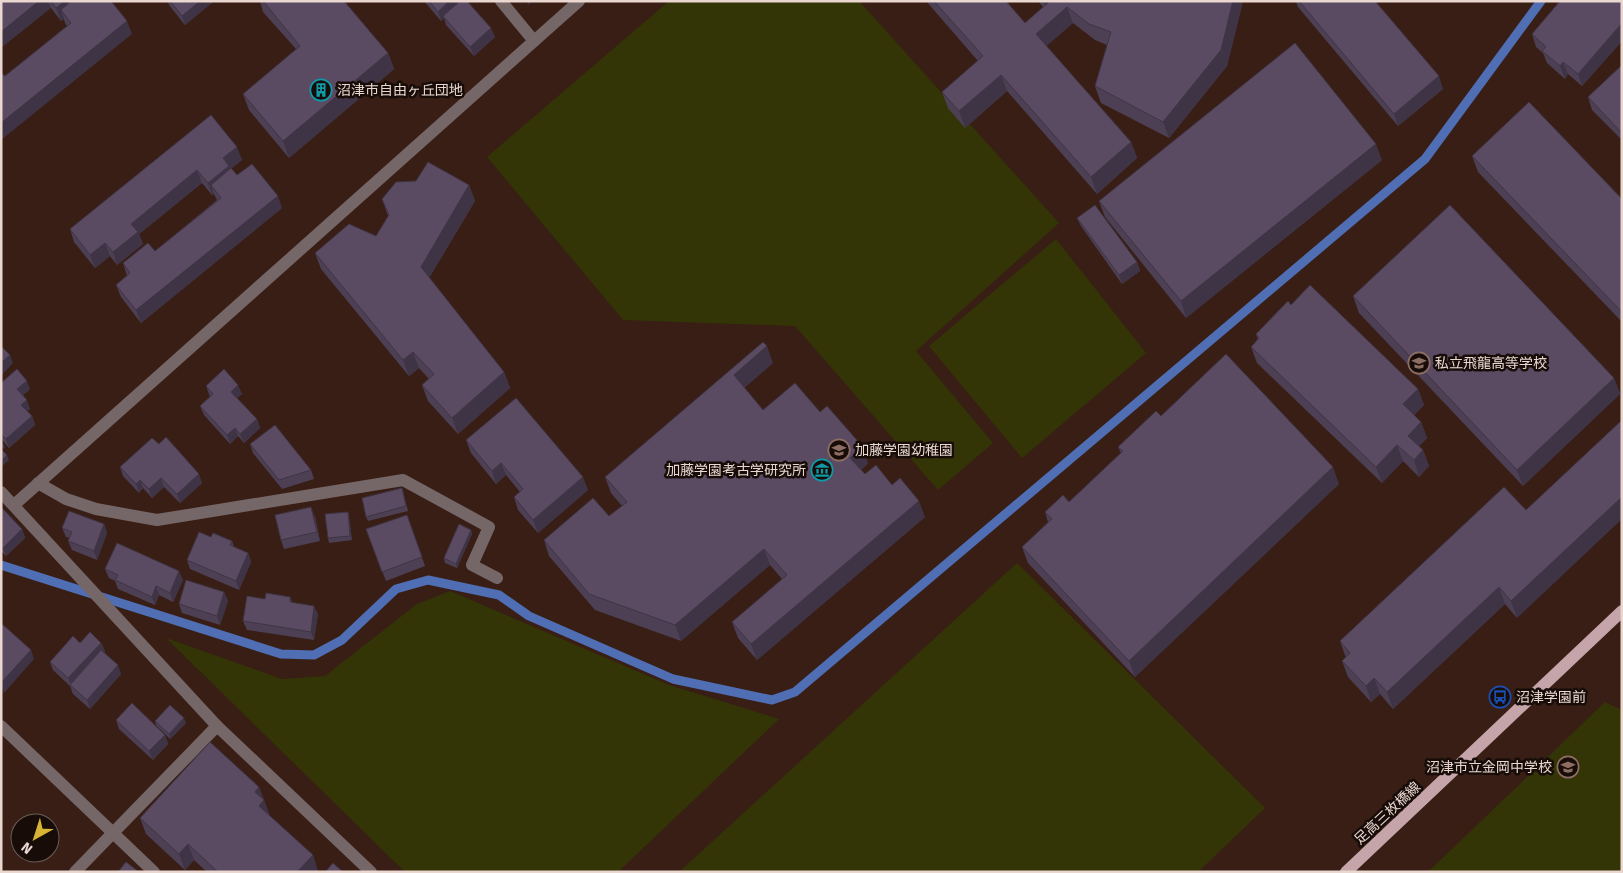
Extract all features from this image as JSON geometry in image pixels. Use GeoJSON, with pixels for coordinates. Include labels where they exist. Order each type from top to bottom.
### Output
{"type":"FeatureCollection","features":[{"type":"Feature","properties":{"kind":"main road","name":"足高三枚橋線"},"geometry":{"type":"LineString","coordinates":[[1346,872],[1622,611]]}},
{"type":"Feature","properties":{"kind":"street"},"geometry":{"type":"LineString","coordinates":[[500,1],[534,41]]}},
{"type":"Feature","properties":{"kind":"street"},"geometry":{"type":"LineString","coordinates":[[14,505],[579,1]]}},
{"type":"Feature","properties":{"kind":"street"},"geometry":{"type":"LineString","coordinates":[[38,483],[66,499],[96,509],[157,520],[403,480],[489,527],[472,565],[497,578]]}},
{"type":"Feature","properties":{"kind":"street"},"geometry":{"type":"LineString","coordinates":[[1,492],[217,726],[371,872]]}},
{"type":"Feature","properties":{"kind":"street"},"geometry":{"type":"LineString","coordinates":[[1,726],[154,872]]}},
{"type":"Feature","properties":{"kind":"street"},"geometry":{"type":"LineString","coordinates":[[75,872],[217,726]]}},
{"type":"Feature","properties":{"kind":"shaded area"},"geometry":{"type":"Polygon","coordinates":[[[669,1],[859,1],[1059,223],[916,351],[993,443],[938,490],[795,326],[623,320],[487,157],[669,1]]]}},
{"type":"Feature","properties":{"kind":"shaded area"},"geometry":{"type":"Polygon","coordinates":[[[1056,239],[1146,353],[1022,458],[929,346],[1056,239]]]}},
{"type":"Feature","properties":{"kind":"shaded area"},"geometry":{"type":"Polygon","coordinates":[[[1017,563],[1265,808],[1198,872],[679,872],[1017,563]]]}},
{"type":"Feature","properties":{"kind":"shaded area"},"geometry":{"type":"Polygon","coordinates":[[[450,591],[669,685],[779,719],[618,872],[405,872],[166,638],[282,679],[325,676],[417,604],[450,591]]]}},
{"type":"Feature","properties":{"kind":"shaded area","name":"沼津市立金岡中学校"},"geometry":{"type":"Polygon","coordinates":[[[1605,702],[1622,710],[1622,872],[1428,872],[1605,702]]]}},
{"type":"Feature","properties":{"kind":"building"},"geometry":{"type":"Polygon","coordinates":[[[1,1],[39,1],[1,32],[1,1]]]}},
{"type":"Feature","properties":{"kind":"building"},"geometry":{"type":"Polygon","coordinates":[[[51,1],[65,1],[56,8],[51,1]]]}},
{"type":"Feature","properties":{"kind":"building"},"geometry":{"type":"Polygon","coordinates":[[[71,1],[111,1],[127,21],[1,123],[1,73],[5,76],[71,23],[61,10],[71,1]]]}},
{"type":"Feature","properties":{"kind":"building"},"geometry":{"type":"Polygon","coordinates":[[[170,1],[200,1],[182,16],[170,1]]]}},
{"type":"Feature","properties":{"kind":"building","name":"沼津市自由ヶ丘団地"},"geometry":{"type":"Polygon","coordinates":[[[263,1],[344,1],[388,53],[283,141],[243,94],[300,46],[263,1]]]}},
{"type":"Feature","properties":{"kind":"building"},"geometry":{"type":"Polygon","coordinates":[[[429,1],[449,1],[438,12],[429,1]]]}},
{"type":"Feature","properties":{"kind":"building"},"geometry":{"type":"Polygon","coordinates":[[[460,1],[467,1],[491,28],[470,47],[443,16],[460,1]]]}},
{"type":"Feature","properties":{"kind":"building"},"geometry":{"type":"Polygon","coordinates":[[[934,1],[1006,1],[1025,23],[1050,1],[1233,1],[1221,50],[1163,122],[1095,86],[1111,32],[1089,24],[1067,7],[1036,34],[1131,142],[1091,177],[1001,75],[959,111],[942,92],[983,56],[934,1]]]}},
{"type":"Feature","properties":{"kind":"building"},"geometry":{"type":"Polygon","coordinates":[[[1299,1],[1375,1],[1439,76],[1394,114],[1299,1]]]}},
{"type":"Feature","properties":{"kind":"building"},"geometry":{"type":"Polygon","coordinates":[[[1560,1],[1622,1],[1622,23],[1578,74],[1563,62],[1560,66],[1542,51],[1546,47],[1532,34],[1560,1]]]}},
{"type":"Feature","properties":{"kind":"building"},"geometry":{"type":"Polygon","coordinates":[[[1295,43],[1376,144],[1181,301],[1099,201],[1295,43]]]}},
{"type":"Feature","properties":{"kind":"building"},"geometry":{"type":"Polygon","coordinates":[[[1622,65],[1622,133],[1588,97],[1622,65]]]}},
{"type":"Feature","properties":{"kind":"building"},"geometry":{"type":"Polygon","coordinates":[[[1529,102],[1622,199],[1622,312],[1472,156],[1529,102]]]}},
{"type":"Feature","properties":{"kind":"building"},"geometry":{"type":"Polygon","coordinates":[[[211,115],[237,147],[223,158],[229,166],[208,183],[197,170],[131,224],[138,232],[113,252],[105,243],[90,255],[70,229],[211,115]]]}},
{"type":"Feature","properties":{"kind":"building"},"geometry":{"type":"Polygon","coordinates":[[[428,162],[469,185],[421,267],[504,372],[452,418],[422,385],[434,374],[413,352],[403,360],[315,253],[349,224],[376,236],[389,215],[382,199],[396,182],[416,181],[428,162]]]}},
{"type":"Feature","properties":{"kind":"building"},"geometry":{"type":"Polygon","coordinates":[[[252,164],[278,196],[136,310],[116,285],[130,273],[123,263],[148,243],[155,251],[221,198],[211,185],[231,168],[237,175],[252,164]]]}},
{"type":"Feature","properties":{"kind":"building"},"geometry":{"type":"Polygon","coordinates":[[[1095,205],[1137,262],[1119,275],[1077,218],[1095,205]]]}},
{"type":"Feature","properties":{"kind":"building"},"geometry":{"type":"Polygon","coordinates":[[[1450,205],[1614,378],[1517,470],[1353,296],[1450,205]]]}},
{"type":"Feature","properties":{"kind":"building"},"geometry":{"type":"Polygon","coordinates":[[[1310,285],[1418,389],[1403,404],[1421,422],[1408,436],[1423,450],[1414,460],[1397,445],[1376,467],[1251,347],[1259,338],[1256,334],[1288,301],[1291,305],[1310,285]]]}},
{"type":"Feature","properties":{"kind":"building"},"geometry":{"type":"Polygon","coordinates":[[[763,342],[767,346],[734,375],[763,410],[795,383],[820,412],[827,406],[863,447],[850,458],[865,474],[876,465],[892,485],[900,478],[919,501],[751,644],[732,622],[787,575],[764,549],[675,625],[589,594],[544,540],[593,498],[609,516],[627,502],[605,477],[763,342]]]}},
{"type":"Feature","properties":{"kind":"building"},"geometry":{"type":"Polygon","coordinates":[[[1,346],[10,355],[1,363],[1,346]]]}},
{"type":"Feature","properties":{"kind":"building"},"geometry":{"type":"Polygon","coordinates":[[[1226,354],[1333,467],[1129,661],[1022,547],[1052,519],[1045,512],[1063,495],[1069,502],[1123,451],[1118,447],[1156,411],[1161,416],[1226,354]]]}},
{"type":"Feature","properties":{"kind":"building"},"geometry":{"type":"Polygon","coordinates":[[[17,369],[27,381],[17,389],[27,400],[21,405],[32,416],[6,439],[1,434],[1,383],[17,369]]]}},
{"type":"Feature","properties":{"kind":"building"},"geometry":{"type":"Polygon","coordinates":[[[224,369],[238,385],[231,392],[257,419],[240,434],[235,428],[227,435],[200,406],[213,394],[206,386],[224,369]]]}},
{"type":"Feature","properties":{"kind":"building"},"geometry":{"type":"Polygon","coordinates":[[[516,398],[583,477],[533,520],[514,497],[523,489],[501,463],[492,471],[466,440],[516,398]]]}},
{"type":"Feature","properties":{"kind":"building"},"geometry":{"type":"Polygon","coordinates":[[[1622,420],[1622,497],[1511,601],[1499,587],[1387,692],[1374,678],[1366,686],[1342,661],[1350,653],[1340,641],[1504,487],[1526,510],[1622,420]]]}},
{"type":"Feature","properties":{"kind":"building"},"geometry":{"type":"Polygon","coordinates":[[[275,425],[311,470],[279,480],[250,444],[275,425]]]}},
{"type":"Feature","properties":{"kind":"building"},"geometry":{"type":"Polygon","coordinates":[[[166,437],[199,474],[177,494],[161,478],[149,489],[140,480],[136,484],[120,467],[152,438],[159,444],[166,437]]]}},
{"type":"Feature","properties":{"kind":"building"},"geometry":{"type":"Polygon","coordinates":[[[1,449],[7,455],[1,461],[1,449]]]}},
{"type":"Feature","properties":{"kind":"building"},"geometry":{"type":"Polygon","coordinates":[[[402,488],[406,506],[366,517],[362,498],[402,488]]]}},
{"type":"Feature","properties":{"kind":"building"},"geometry":{"type":"Polygon","coordinates":[[[1,507],[22,529],[3,548],[1,546],[1,507]]]}},
{"type":"Feature","properties":{"kind":"building"},"geometry":{"type":"Polygon","coordinates":[[[311,507],[317,532],[281,540],[275,515],[311,507]]]}},
{"type":"Feature","properties":{"kind":"building"},"geometry":{"type":"Polygon","coordinates":[[[69,511],[104,524],[94,551],[68,541],[72,532],[62,528],[69,511]]]}},
{"type":"Feature","properties":{"kind":"building"},"geometry":{"type":"Polygon","coordinates":[[[348,512],[350,536],[328,538],[325,514],[348,512]]]}},
{"type":"Feature","properties":{"kind":"building"},"geometry":{"type":"Polygon","coordinates":[[[407,515],[422,557],[382,572],[366,529],[407,515]]]}},
{"type":"Feature","properties":{"kind":"building"},"geometry":{"type":"Polygon","coordinates":[[[459,524],[471,530],[456,564],[444,558],[459,524]]]}},
{"type":"Feature","properties":{"kind":"building"},"geometry":{"type":"Polygon","coordinates":[[[199,532],[211,537],[213,533],[232,541],[230,545],[248,553],[236,581],[187,560],[199,532]]]}},
{"type":"Feature","properties":{"kind":"building"},"geometry":{"type":"Polygon","coordinates":[[[117,543],[179,571],[170,593],[156,586],[152,597],[115,580],[118,575],[105,569],[117,543]]]}},
{"type":"Feature","properties":{"kind":"building"},"geometry":{"type":"Polygon","coordinates":[[[186,580],[224,592],[217,616],[179,604],[186,580]]]}},
{"type":"Feature","properties":{"kind":"building"},"geometry":{"type":"Polygon","coordinates":[[[266,593],[290,597],[290,602],[314,606],[311,632],[243,621],[247,596],[265,599],[266,593]]]}},
{"type":"Feature","properties":{"kind":"building"},"geometry":{"type":"Polygon","coordinates":[[[1,623],[31,650],[1,683],[1,623]]]}},
{"type":"Feature","properties":{"kind":"building"},"geometry":{"type":"Polygon","coordinates":[[[90,632],[101,643],[68,678],[50,662],[73,636],[80,643],[90,632]]]}},
{"type":"Feature","properties":{"kind":"building"},"geometry":{"type":"Polygon","coordinates":[[[101,650],[118,665],[87,700],[70,685],[101,650]]]}},
{"type":"Feature","properties":{"kind":"building"},"geometry":{"type":"Polygon","coordinates":[[[132,703],[165,735],[149,751],[116,720],[132,703]]]}},
{"type":"Feature","properties":{"kind":"building"},"geometry":{"type":"Polygon","coordinates":[[[170,705],[184,718],[169,734],[155,721],[170,705]]]}},
{"type":"Feature","properties":{"kind":"building"},"geometry":{"type":"Polygon","coordinates":[[[210,742],[259,787],[255,792],[264,800],[259,806],[313,855],[297,872],[218,872],[188,844],[179,854],[140,818],[210,742]]]}},
{"type":"Feature","properties":{"kind":"building"},"geometry":{"type":"Polygon","coordinates":[[[126,862],[139,872],[118,872],[126,862]]]}},
{"type":"Feature","properties":{"kind":"building"},"geometry":{"type":"Polygon","coordinates":[[[333,863],[343,872],[325,872],[333,863]]]}},
{"type":"Feature","properties":{"kind":"waterway"},"geometry":{"type":"LineString","coordinates":[[1,565],[281,654],[314,655],[342,640],[396,589],[428,580],[499,595],[529,616],[673,679],[772,700],[795,692],[1425,159],[1541,1]]}},
{"type":"Feature","properties":{"kind":"place","name":"沼津市自由ヶ丘団地"},"geometry":{"type":"Point","coordinates":[321,90]}},
{"type":"Feature","properties":{"kind":"place","name":"私立飛龍高等学校"},"geometry":{"type":"Point","coordinates":[1419,363]}},
{"type":"Feature","properties":{"kind":"place","name":"加藤学園幼稚園"},"geometry":{"type":"Point","coordinates":[839,450]}},
{"type":"Feature","properties":{"kind":"place","name":"加藤学園考古学研究所"},"geometry":{"type":"Point","coordinates":[822,470]}},
{"type":"Feature","properties":{"kind":"place","name":"沼津学園前"},"geometry":{"type":"Point","coordinates":[1500,697]}},
{"type":"Feature","properties":{"kind":"place","name":"沼津市立金岡中学校"},"geometry":{"type":"Point","coordinates":[1568,767]}}]}
